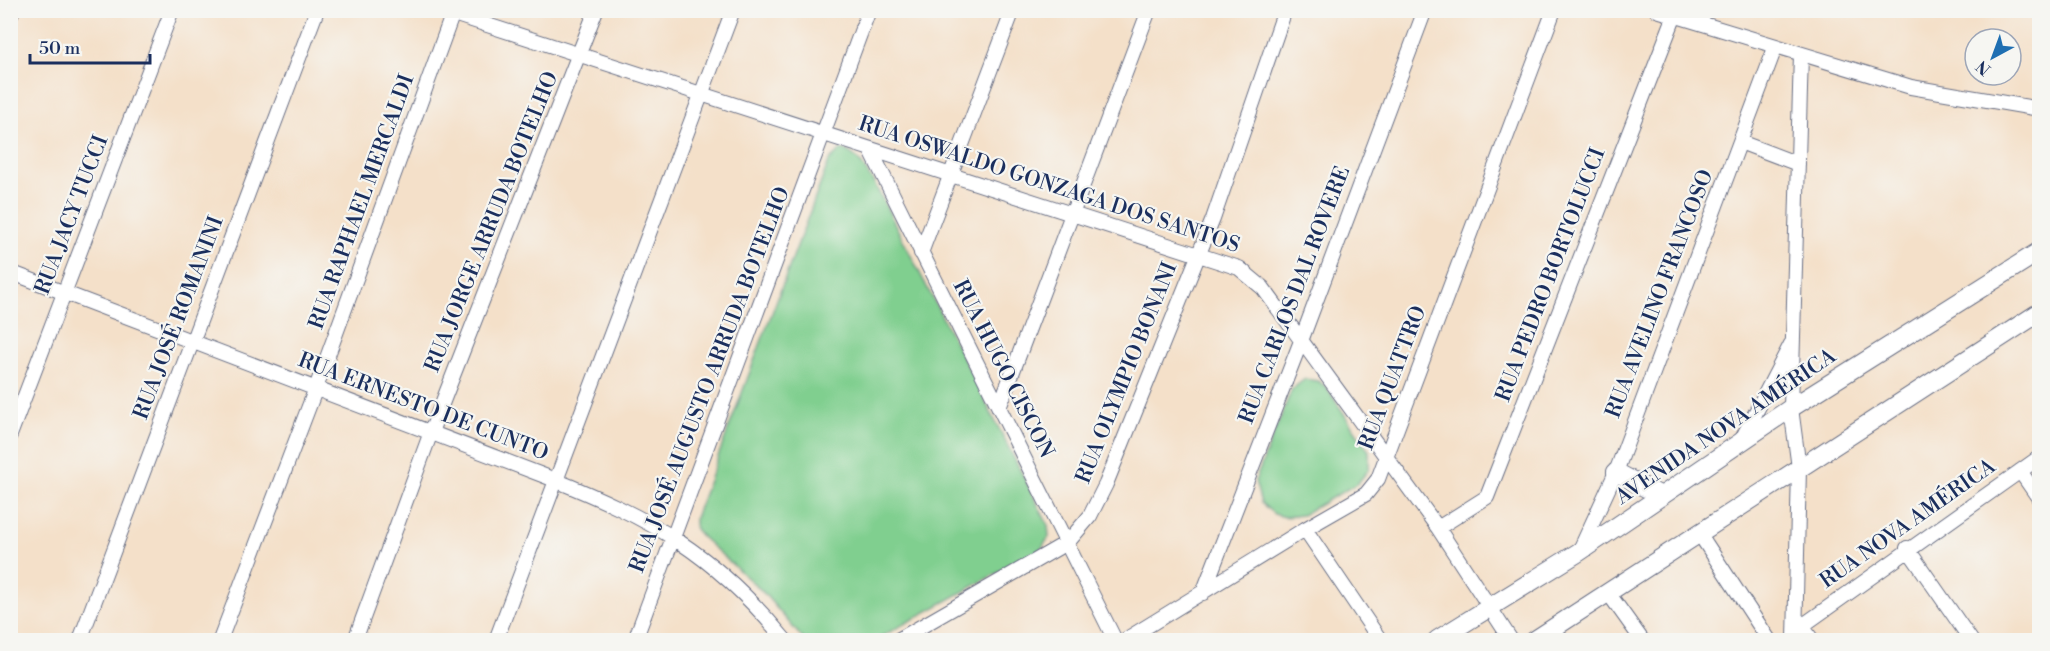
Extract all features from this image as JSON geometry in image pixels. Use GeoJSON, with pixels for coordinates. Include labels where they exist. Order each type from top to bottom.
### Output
{"type":"FeatureCollection","features":[{"type":"Feature","properties":{"kind":"street"},"geometry":{"type":"LineString","coordinates":[[10,16],[13,10]]}},
{"type":"Feature","properties":{"kind":"street","name":"RUA JACY TUCCI"},"geometry":{"type":"LineString","coordinates":[[10,435],[172,10]]}},
{"type":"Feature","properties":{"kind":"street","name":"RUA JOSÉ ROMANINI"},"geometry":{"type":"LineString","coordinates":[[80,640],[317,10]]}},
{"type":"Feature","properties":{"kind":"street","name":"RUA JORGE ARRUDA BOTELHO"},"geometry":{"type":"LineString","coordinates":[[355,640],[431,432],[596,10]]}},
{"type":"Feature","properties":{"kind":"street"},"geometry":{"type":"LineString","coordinates":[[496,640],[733,10]]}},
{"type":"Feature","properties":{"kind":"street","name":"RUA JOSÉ AUGUSTO ARRUDA BOTELHO"},"geometry":{"type":"LineString","coordinates":[[635,640],[825,135],[869,10]]}},
{"type":"Feature","properties":{"kind":"street"},"geometry":{"type":"LineString","coordinates":[[921,253],[1013,10]]}},
{"type":"Feature","properties":{"kind":"street"},"geometry":{"type":"LineString","coordinates":[[999,408],[1149,10]]}},
{"type":"Feature","properties":{"kind":"street","name":"RUA OLYMPIO BONANI"},"geometry":{"type":"LineString","coordinates":[[898,640],[1068,542],[1090,516],[1106,484],[1213,219],[1285,10]]}},
{"type":"Feature","properties":{"kind":"street","name":"RUA CARLOS DAL ROVERE"},"geometry":{"type":"LineString","coordinates":[[1203,593],[1301,341],[1425,10]]}},
{"type":"Feature","properties":{"kind":"street","name":"RUA QUATTRO"},"geometry":{"type":"LineString","coordinates":[[1125,640],[1366,494],[1378,479],[1554,10]]}},
{"type":"Feature","properties":{"kind":"street"},"geometry":{"type":"LineString","coordinates":[[1657,10],[1775,48],[1911,87],[2040,109]]}},
{"type":"Feature","properties":{"kind":"street","name":"RUA OSWALDO GONZAGA DOS SANTOS"},"geometry":{"type":"LineString","coordinates":[[449,11],[1239,268],[1263,288],[1438,528],[1511,640]]}},
{"type":"Feature","properties":{"kind":"street","name":"RUA RAPHAEL MERCALDI"},"geometry":{"type":"LineString","coordinates":[[220,640],[316,388],[449,11]]}},
{"type":"Feature","properties":{"kind":"street","name":"RUA PEDRO BORTOLUCCI"},"geometry":{"type":"LineString","coordinates":[[1438,528],[1487,497],[1675,15]]}},
{"type":"Feature","properties":{"kind":"street","name":"RUA AVELINO FRANCOSO"},"geometry":{"type":"LineString","coordinates":[[1579,552],[1616,472],[1775,48]]}},
{"type":"Feature","properties":{"kind":"street"},"geometry":{"type":"LineString","coordinates":[[1795,640],[1799,622],[1799,468],[1791,408],[1801,54]]}},
{"type":"Feature","properties":{"kind":"street"},"geometry":{"type":"LineString","coordinates":[[1740,142],[1798,164]]}},
{"type":"Feature","properties":{"kind":"street","name":"RUA HUGO CISCON"},"geometry":{"type":"LineString","coordinates":[[870,149],[1115,640]]}},
{"type":"Feature","properties":{"kind":"street","name":"AVENIDA NOVA AMÉRICA"},"geometry":{"type":"LineString","coordinates":[[1437,640],[1488,606],[1579,552],[1791,408],[2040,250]]}},
{"type":"Feature","properties":{"kind":"street","name":"RUA ERNESTO DE CUNTO"},"geometry":{"type":"LineString","coordinates":[[10,272],[431,432],[630,512],[674,537],[722,573],[785,640]]}},
{"type":"Feature","properties":{"kind":"street"},"geometry":{"type":"LineString","coordinates":[[1535,640],[2040,312]]}},
{"type":"Feature","properties":{"kind":"street"},"geometry":{"type":"LineString","coordinates":[[1740,443],[1793,339]]}},
{"type":"Feature","properties":{"kind":"street","name":"RUA NOVA AMÉRICA"},"geometry":{"type":"LineString","coordinates":[[1799,622],[2040,457]]}},
{"type":"Feature","properties":{"kind":"street"},"geometry":{"type":"LineString","coordinates":[[2020,471],[2040,500]]}},
{"type":"Feature","properties":{"kind":"street"},"geometry":{"type":"LineString","coordinates":[[1616,472],[1661,496]]}},
{"type":"Feature","properties":{"kind":"street"},"geometry":{"type":"LineString","coordinates":[[1305,529],[1380,640]]}},
{"type":"Feature","properties":{"kind":"street"},"geometry":{"type":"LineString","coordinates":[[1699,534],[1769,640]]}},
{"type":"Feature","properties":{"kind":"street"},"geometry":{"type":"LineString","coordinates":[[1907,548],[1971,640]]}},
{"type":"Feature","properties":{"kind":"street"},"geometry":{"type":"LineString","coordinates":[[1609,594],[1642,640]]}},
{"type":"Feature","properties":{"kind":"street"},"geometry":{"type":"LineString","coordinates":[[1799,622],[1812,640]]}},
{"type":"Feature","properties":{"kind":"green space"},"geometry":{"type":"Polygon","coordinates":[[[842,149],[857,159],[874,183],[1048,525],[1049,537],[1041,549],[875,640],[804,640],[762,591],[702,537],[695,529],[695,518],[829,161],[842,149]]]}},
{"type":"Feature","properties":{"kind":"green space"},"geometry":{"type":"Polygon","coordinates":[[[1305,379],[1318,381],[1326,387],[1369,451],[1369,469],[1358,483],[1302,515],[1285,517],[1274,514],[1261,503],[1255,481],[1292,389],[1305,379]]]}}]}
